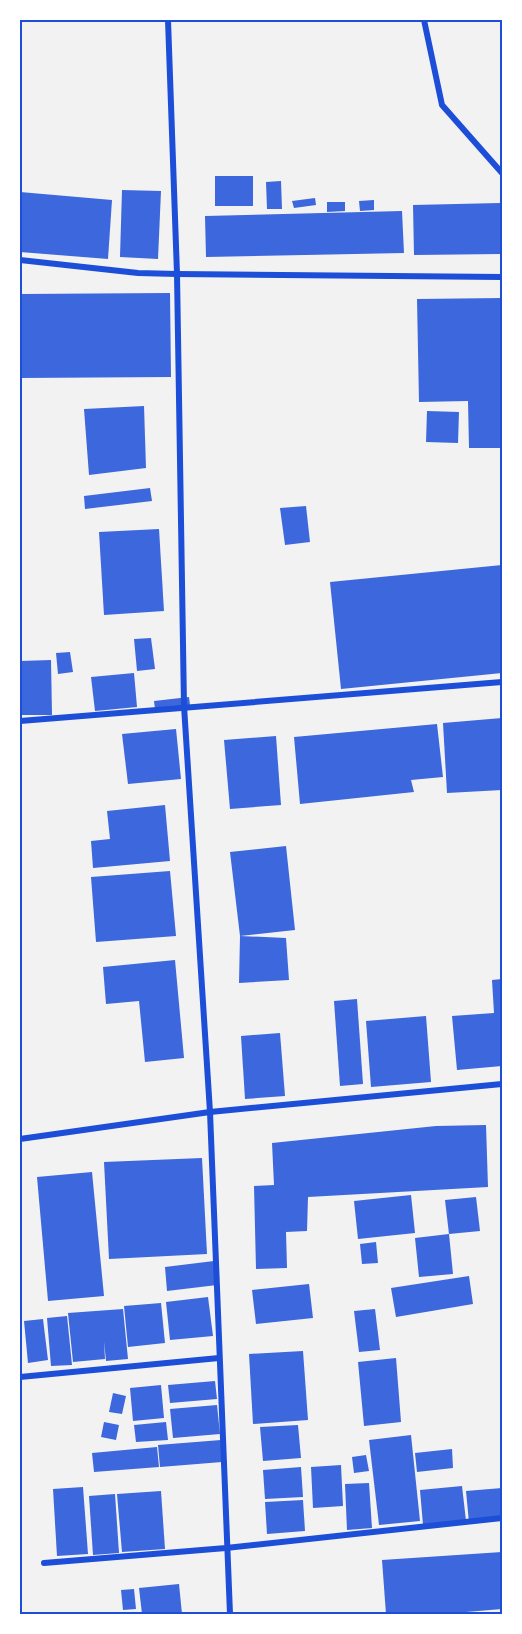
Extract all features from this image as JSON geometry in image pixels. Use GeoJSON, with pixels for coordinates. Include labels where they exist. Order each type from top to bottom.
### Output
{"type":"FeatureCollection","features":[{"type":"Feature","properties":{"kind":"street"},"geometry":{"type":"LineString","coordinates":[[168,20],[177,274],[184,706],[210,1112],[230,1614]]}},
{"type":"Feature","properties":{"kind":"street"},"geometry":{"type":"LineString","coordinates":[[424,20],[442,105],[502,173]]}},
{"type":"Feature","properties":{"kind":"street"},"geometry":{"type":"LineString","coordinates":[[20,260],[138,273],[502,277]]}},
{"type":"Feature","properties":{"kind":"street"},"geometry":{"type":"LineString","coordinates":[[20,721],[502,682]]}},
{"type":"Feature","properties":{"kind":"street"},"geometry":{"type":"LineString","coordinates":[[20,1138],[210,1112],[502,1084]]}},
{"type":"Feature","properties":{"kind":"street"},"geometry":{"type":"LineString","coordinates":[[20,1377],[219,1358]]}},
{"type":"Feature","properties":{"kind":"street"},"geometry":{"type":"LineString","coordinates":[[44,1563],[226,1548],[502,1518]]}},
{"type":"Feature","properties":{"kind":"building"},"geometry":{"type":"Polygon","coordinates":[[[215,176],[253,176],[253,206],[215,206],[215,176]]]}},
{"type":"Feature","properties":{"kind":"building"},"geometry":{"type":"Polygon","coordinates":[[[281,181],[282,209],[267,209],[266,182],[281,181]]]}},
{"type":"Feature","properties":{"kind":"building"},"geometry":{"type":"Polygon","coordinates":[[[122,190],[161,191],[158,259],[120,257],[122,190]]]}},
{"type":"Feature","properties":{"kind":"building"},"geometry":{"type":"Polygon","coordinates":[[[20,192],[112,200],[108,259],[20,252],[20,192]]]}},
{"type":"Feature","properties":{"kind":"building"},"geometry":{"type":"Polygon","coordinates":[[[315,198],[316,205],[294,208],[292,201],[315,198]]]}},
{"type":"Feature","properties":{"kind":"building"},"geometry":{"type":"Polygon","coordinates":[[[374,200],[374,210],[360,211],[359,201],[374,200]]]}},
{"type":"Feature","properties":{"kind":"building"},"geometry":{"type":"Polygon","coordinates":[[[327,202],[345,202],[345,211],[327,212],[327,202]]]}},
{"type":"Feature","properties":{"kind":"building"},"geometry":{"type":"Polygon","coordinates":[[[500,203],[501,254],[414,255],[413,205],[500,203]]]}},
{"type":"Feature","properties":{"kind":"building"},"geometry":{"type":"Polygon","coordinates":[[[402,211],[404,253],[206,257],[205,216],[402,211]]]}},
{"type":"Feature","properties":{"kind":"building"},"geometry":{"type":"Polygon","coordinates":[[[170,293],[171,377],[20,378],[20,294],[170,293]]]}},
{"type":"Feature","properties":{"kind":"building"},"geometry":{"type":"Polygon","coordinates":[[[502,298],[502,448],[469,448],[468,401],[419,402],[417,299],[502,298]]]}},
{"type":"Feature","properties":{"kind":"building"},"geometry":{"type":"Polygon","coordinates":[[[144,406],[146,468],[89,475],[84,409],[144,406]]]}},
{"type":"Feature","properties":{"kind":"building"},"geometry":{"type":"Polygon","coordinates":[[[427,411],[459,412],[458,443],[426,442],[427,411]]]}},
{"type":"Feature","properties":{"kind":"building"},"geometry":{"type":"Polygon","coordinates":[[[150,488],[152,501],[85,509],[84,496],[150,488]]]}},
{"type":"Feature","properties":{"kind":"building"},"geometry":{"type":"Polygon","coordinates":[[[306,506],[310,542],[285,545],[280,508],[306,506]]]}},
{"type":"Feature","properties":{"kind":"building"},"geometry":{"type":"Polygon","coordinates":[[[159,529],[164,611],[104,615],[99,532],[159,529]]]}},
{"type":"Feature","properties":{"kind":"building"},"geometry":{"type":"Polygon","coordinates":[[[502,565],[502,673],[341,689],[330,582],[502,565]]]}},
{"type":"Feature","properties":{"kind":"building"},"geometry":{"type":"Polygon","coordinates":[[[151,638],[155,669],[137,671],[134,639],[151,638]]]}},
{"type":"Feature","properties":{"kind":"building"},"geometry":{"type":"Polygon","coordinates":[[[70,652],[73,672],[58,674],[56,653],[70,652]]]}},
{"type":"Feature","properties":{"kind":"building"},"geometry":{"type":"Polygon","coordinates":[[[51,660],[52,715],[20,715],[20,661],[51,660]]]}},
{"type":"Feature","properties":{"kind":"building"},"geometry":{"type":"Polygon","coordinates":[[[134,673],[137,707],[95,711],[91,677],[134,673]]]}},
{"type":"Feature","properties":{"kind":"building"},"geometry":{"type":"Polygon","coordinates":[[[189,697],[190,705],[155,709],[154,701],[189,697]]]}},
{"type":"Feature","properties":{"kind":"building"},"geometry":{"type":"Polygon","coordinates":[[[502,718],[502,790],[447,793],[443,723],[502,718]]]}},
{"type":"Feature","properties":{"kind":"building"},"geometry":{"type":"Polygon","coordinates":[[[437,724],[443,777],[411,780],[414,792],[300,804],[294,737],[437,724]]]}},
{"type":"Feature","properties":{"kind":"building"},"geometry":{"type":"Polygon","coordinates":[[[176,729],[181,779],[128,784],[122,734],[176,729]]]}},
{"type":"Feature","properties":{"kind":"building"},"geometry":{"type":"Polygon","coordinates":[[[276,736],[281,805],[230,809],[224,740],[276,736]]]}},
{"type":"Feature","properties":{"kind":"building"},"geometry":{"type":"Polygon","coordinates":[[[165,805],[170,861],[93,868],[91,841],[110,839],[107,811],[165,805]]]}},
{"type":"Feature","properties":{"kind":"building"},"geometry":{"type":"Polygon","coordinates":[[[286,846],[295,930],[240,936],[230,852],[286,846]]]}},
{"type":"Feature","properties":{"kind":"building"},"geometry":{"type":"Polygon","coordinates":[[[170,871],[176,936],[96,942],[91,877],[170,871]]]}},
{"type":"Feature","properties":{"kind":"building"},"geometry":{"type":"Polygon","coordinates":[[[240,936],[286,938],[289,980],[239,983],[240,936]]]}},
{"type":"Feature","properties":{"kind":"building"},"geometry":{"type":"Polygon","coordinates":[[[175,960],[184,1058],[145,1062],[139,1001],[106,1004],[103,967],[175,960]]]}},
{"type":"Feature","properties":{"kind":"building"},"geometry":{"type":"Polygon","coordinates":[[[502,979],[502,1066],[457,1070],[452,1016],[494,1013],[492,980],[502,979]]]}},
{"type":"Feature","properties":{"kind":"building"},"geometry":{"type":"Polygon","coordinates":[[[357,999],[363,1084],[340,1086],[334,1001],[357,999]]]}},
{"type":"Feature","properties":{"kind":"building"},"geometry":{"type":"Polygon","coordinates":[[[426,1016],[431,1082],[371,1087],[366,1021],[426,1016]]]}},
{"type":"Feature","properties":{"kind":"building"},"geometry":{"type":"Polygon","coordinates":[[[280,1033],[285,1096],[245,1099],[241,1036],[280,1033]]]}},
{"type":"Feature","properties":{"kind":"building"},"geometry":{"type":"Polygon","coordinates":[[[486,1125],[488,1187],[308,1197],[307,1231],[286,1232],[287,1268],[256,1269],[254,1186],[274,1185],[272,1143],[436,1126],[486,1125]]]}},
{"type":"Feature","properties":{"kind":"building"},"geometry":{"type":"Polygon","coordinates":[[[202,1158],[207,1254],[109,1259],[104,1162],[202,1158]]]}},
{"type":"Feature","properties":{"kind":"building"},"geometry":{"type":"Polygon","coordinates":[[[92,1172],[104,1296],[48,1301],[37,1177],[92,1172]]]}},
{"type":"Feature","properties":{"kind":"building"},"geometry":{"type":"Polygon","coordinates":[[[411,1195],[415,1233],[358,1239],[354,1201],[411,1195]]]}},
{"type":"Feature","properties":{"kind":"building"},"geometry":{"type":"Polygon","coordinates":[[[476,1197],[480,1231],[449,1234],[445,1200],[476,1197]]]}},
{"type":"Feature","properties":{"kind":"building"},"geometry":{"type":"Polygon","coordinates":[[[449,1234],[453,1274],[419,1277],[415,1238],[449,1234]]]}},
{"type":"Feature","properties":{"kind":"building"},"geometry":{"type":"Polygon","coordinates":[[[376,1242],[378,1263],[362,1264],[360,1244],[376,1242]]]}},
{"type":"Feature","properties":{"kind":"building"},"geometry":{"type":"Polygon","coordinates":[[[214,1261],[217,1285],[167,1291],[165,1267],[214,1261]]]}},
{"type":"Feature","properties":{"kind":"building"},"geometry":{"type":"Polygon","coordinates":[[[469,1276],[473,1304],[396,1317],[391,1288],[469,1276]]]}},
{"type":"Feature","properties":{"kind":"building"},"geometry":{"type":"Polygon","coordinates":[[[309,1284],[313,1318],[256,1324],[252,1290],[309,1284]]]}},
{"type":"Feature","properties":{"kind":"building"},"geometry":{"type":"Polygon","coordinates":[[[208,1297],[213,1336],[170,1340],[166,1302],[208,1297]]]}},
{"type":"Feature","properties":{"kind":"building"},"geometry":{"type":"Polygon","coordinates":[[[161,1303],[165,1343],[128,1347],[124,1306],[161,1303]]]}},
{"type":"Feature","properties":{"kind":"building"},"geometry":{"type":"Polygon","coordinates":[[[123,1309],[128,1359],[106,1361],[104,1341],[105,1359],[73,1362],[68,1313],[123,1309]]]}},
{"type":"Feature","properties":{"kind":"building"},"geometry":{"type":"Polygon","coordinates":[[[375,1309],[380,1350],[359,1352],[354,1311],[375,1309]]]}},
{"type":"Feature","properties":{"kind":"building"},"geometry":{"type":"Polygon","coordinates":[[[67,1316],[72,1365],[51,1366],[47,1318],[67,1316]]]}},
{"type":"Feature","properties":{"kind":"building"},"geometry":{"type":"Polygon","coordinates":[[[43,1319],[48,1360],[28,1363],[24,1321],[43,1319]]]}},
{"type":"Feature","properties":{"kind":"building"},"geometry":{"type":"Polygon","coordinates":[[[303,1351],[308,1420],[253,1424],[249,1354],[303,1351]]]}},
{"type":"Feature","properties":{"kind":"building"},"geometry":{"type":"Polygon","coordinates":[[[396,1358],[401,1422],[364,1426],[358,1362],[396,1358]]]}},
{"type":"Feature","properties":{"kind":"building"},"geometry":{"type":"Polygon","coordinates":[[[215,1381],[217,1399],[170,1403],[168,1385],[215,1381]]]}},
{"type":"Feature","properties":{"kind":"building"},"geometry":{"type":"Polygon","coordinates":[[[161,1385],[164,1418],[133,1421],[130,1388],[161,1385]]]}},
{"type":"Feature","properties":{"kind":"building"},"geometry":{"type":"Polygon","coordinates":[[[113,1393],[126,1396],[122,1414],[109,1412],[113,1393]]]}},
{"type":"Feature","properties":{"kind":"building"},"geometry":{"type":"Polygon","coordinates":[[[217,1405],[220,1434],[173,1438],[170,1409],[217,1405]]]}},
{"type":"Feature","properties":{"kind":"building"},"geometry":{"type":"Polygon","coordinates":[[[104,1422],[119,1425],[116,1440],[101,1437],[104,1422]]]}},
{"type":"Feature","properties":{"kind":"building"},"geometry":{"type":"Polygon","coordinates":[[[166,1422],[168,1440],[136,1442],[134,1425],[166,1422]]]}},
{"type":"Feature","properties":{"kind":"building"},"geometry":{"type":"Polygon","coordinates":[[[298,1425],[301,1458],[263,1461],[260,1427],[298,1425]]]}},
{"type":"Feature","properties":{"kind":"building"},"geometry":{"type":"Polygon","coordinates":[[[411,1435],[420,1521],[379,1525],[369,1440],[411,1435]]]}},
{"type":"Feature","properties":{"kind":"building"},"geometry":{"type":"Polygon","coordinates":[[[221,1440],[222,1462],[160,1467],[158,1445],[221,1440]]]}},
{"type":"Feature","properties":{"kind":"building"},"geometry":{"type":"Polygon","coordinates":[[[157,1447],[159,1467],[94,1472],[92,1453],[157,1447]]]}},
{"type":"Feature","properties":{"kind":"building"},"geometry":{"type":"Polygon","coordinates":[[[452,1449],[453,1468],[417,1472],[415,1453],[452,1449]]]}},
{"type":"Feature","properties":{"kind":"building"},"geometry":{"type":"Polygon","coordinates":[[[366,1455],[369,1471],[354,1473],[352,1457],[366,1455]]]}},
{"type":"Feature","properties":{"kind":"building"},"geometry":{"type":"Polygon","coordinates":[[[341,1465],[343,1506],[313,1508],[311,1467],[341,1465]]]}},
{"type":"Feature","properties":{"kind":"building"},"geometry":{"type":"Polygon","coordinates":[[[301,1467],[303,1497],[265,1499],[263,1470],[301,1467]]]}},
{"type":"Feature","properties":{"kind":"building"},"geometry":{"type":"Polygon","coordinates":[[[369,1483],[372,1528],[347,1530],[345,1484],[369,1483]]]}},
{"type":"Feature","properties":{"kind":"building"},"geometry":{"type":"Polygon","coordinates":[[[462,1486],[466,1521],[423,1525],[420,1490],[462,1486]]]}},
{"type":"Feature","properties":{"kind":"building"},"geometry":{"type":"Polygon","coordinates":[[[83,1487],[88,1554],[57,1556],[53,1489],[83,1487]]]}},
{"type":"Feature","properties":{"kind":"building"},"geometry":{"type":"Polygon","coordinates":[[[502,1488],[502,1519],[469,1523],[466,1491],[502,1488]]]}},
{"type":"Feature","properties":{"kind":"building"},"geometry":{"type":"Polygon","coordinates":[[[161,1491],[165,1549],[122,1552],[117,1494],[161,1491]]]}},
{"type":"Feature","properties":{"kind":"building"},"geometry":{"type":"Polygon","coordinates":[[[115,1494],[119,1553],[93,1555],[89,1496],[115,1494]]]}},
{"type":"Feature","properties":{"kind":"building"},"geometry":{"type":"Polygon","coordinates":[[[303,1500],[305,1531],[267,1534],[265,1502],[303,1500]]]}},
{"type":"Feature","properties":{"kind":"building"},"geometry":{"type":"Polygon","coordinates":[[[502,1552],[502,1609],[442,1614],[386,1614],[382,1560],[502,1552]]]}},
{"type":"Feature","properties":{"kind":"building"},"geometry":{"type":"Polygon","coordinates":[[[179,1584],[182,1614],[142,1614],[139,1588],[179,1584]]]}},
{"type":"Feature","properties":{"kind":"building"},"geometry":{"type":"Polygon","coordinates":[[[134,1589],[136,1609],[123,1610],[121,1590],[134,1589]]]}}]}
